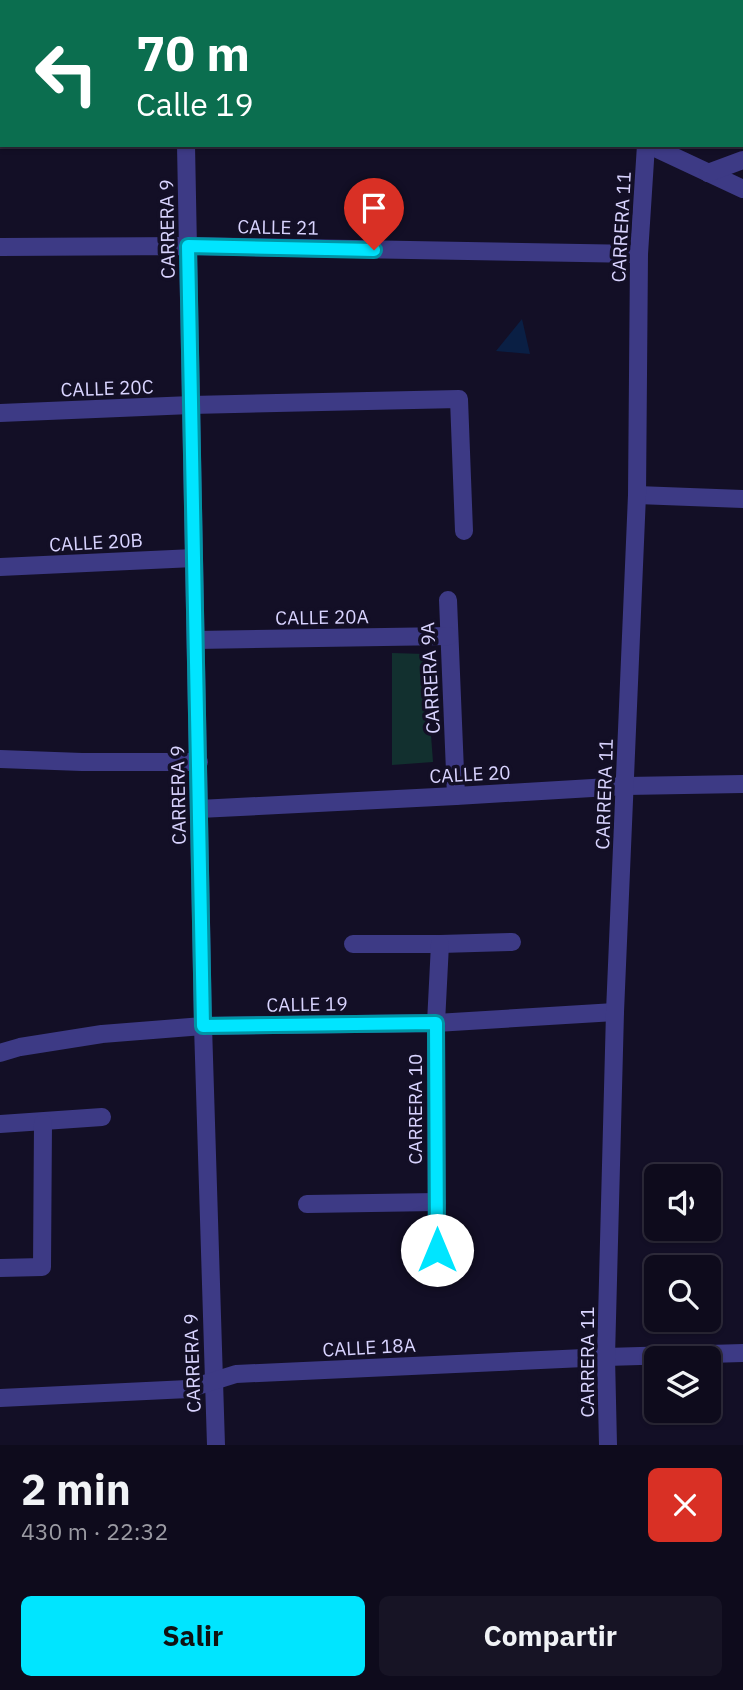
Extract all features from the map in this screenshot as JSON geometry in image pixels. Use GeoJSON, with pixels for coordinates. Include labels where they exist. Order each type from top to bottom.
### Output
{"type":"FeatureCollection","features":[{"type":"Feature","properties":{"kind":"street","name":"CARRERA 9"},"geometry":{"type":"LineString","coordinates":[[186,147],[203,1026],[216,1445]]}},
{"type":"Feature","properties":{"kind":"street","name":"CARRERA 11"},"geometry":{"type":"LineString","coordinates":[[608,1445],[606,1357],[615,1012],[637,495],[639,254],[647,147]]}},
{"type":"Feature","properties":{"kind":"street"},"geometry":{"type":"LineString","coordinates":[[651,147],[743,189]]}},
{"type":"Feature","properties":{"kind":"street"},"geometry":{"type":"LineString","coordinates":[[708,173],[743,160]]}},
{"type":"Feature","properties":{"kind":"street","name":"CALLE 21"},"geometry":{"type":"LineString","coordinates":[[0,247],[188,246],[639,254]]}},
{"type":"Feature","properties":{"kind":"street","name":"CALLE 20C"},"geometry":{"type":"LineString","coordinates":[[0,413],[191,405],[459,399],[464,531]]}},
{"type":"Feature","properties":{"kind":"street"},"geometry":{"type":"LineString","coordinates":[[637,495],[743,499]]}},
{"type":"Feature","properties":{"kind":"street","name":"CALLE 20B"},"geometry":{"type":"LineString","coordinates":[[0,567],[194,558]]}},
{"type":"Feature","properties":{"kind":"street","name":"CARRERA 9A"},"geometry":{"type":"LineString","coordinates":[[448,600],[456,796]]}},
{"type":"Feature","properties":{"kind":"street","name":"CALLE 20A"},"geometry":{"type":"LineString","coordinates":[[196,640],[450,636]]}},
{"type":"Feature","properties":{"kind":"street"},"geometry":{"type":"LineString","coordinates":[[0,759],[199,762]]}},
{"type":"Feature","properties":{"kind":"street","name":"CALLE 20"},"geometry":{"type":"LineString","coordinates":[[199,809],[626,786],[743,784]]}},
{"type":"Feature","properties":{"kind":"street"},"geometry":{"type":"LineString","coordinates":[[353,944],[512,942]]}},
{"type":"Feature","properties":{"kind":"street","name":"CARRERA 10"},"geometry":{"type":"LineString","coordinates":[[438,1274],[436,1023],[440,944]]}},
{"type":"Feature","properties":{"kind":"street","name":"CALLE 19"},"geometry":{"type":"LineString","coordinates":[[0,1053],[20,1047],[102,1034],[203,1026],[436,1023],[615,1012]]}},
{"type":"Feature","properties":{"kind":"street"},"geometry":{"type":"LineString","coordinates":[[0,1124],[102,1117]]}},
{"type":"Feature","properties":{"kind":"street"},"geometry":{"type":"LineString","coordinates":[[0,1268],[42,1267],[43,1122]]}},
{"type":"Feature","properties":{"kind":"street"},"geometry":{"type":"LineString","coordinates":[[307,1204],[437,1202]]}},
{"type":"Feature","properties":{"kind":"street","name":"CALLE 18A"},"geometry":{"type":"LineString","coordinates":[[0,1398],[188,1389],[236,1374],[743,1353]]}},
{"type":"Feature","properties":{"kind":"green space"},"geometry":{"type":"Polygon","coordinates":[[[392,653],[425,654],[433,762],[392,765],[392,653]]]}},
{"type":"Feature","properties":{"kind":"water"},"geometry":{"type":"Polygon","coordinates":[[[522,319],[530,354],[496,351],[522,319]]]}},
{"type":"Feature","properties":{"kind":"route"},"geometry":{"type":"LineString","coordinates":[[374,250],[188,246],[203,1026],[436,1023],[437,1250]]}}]}
